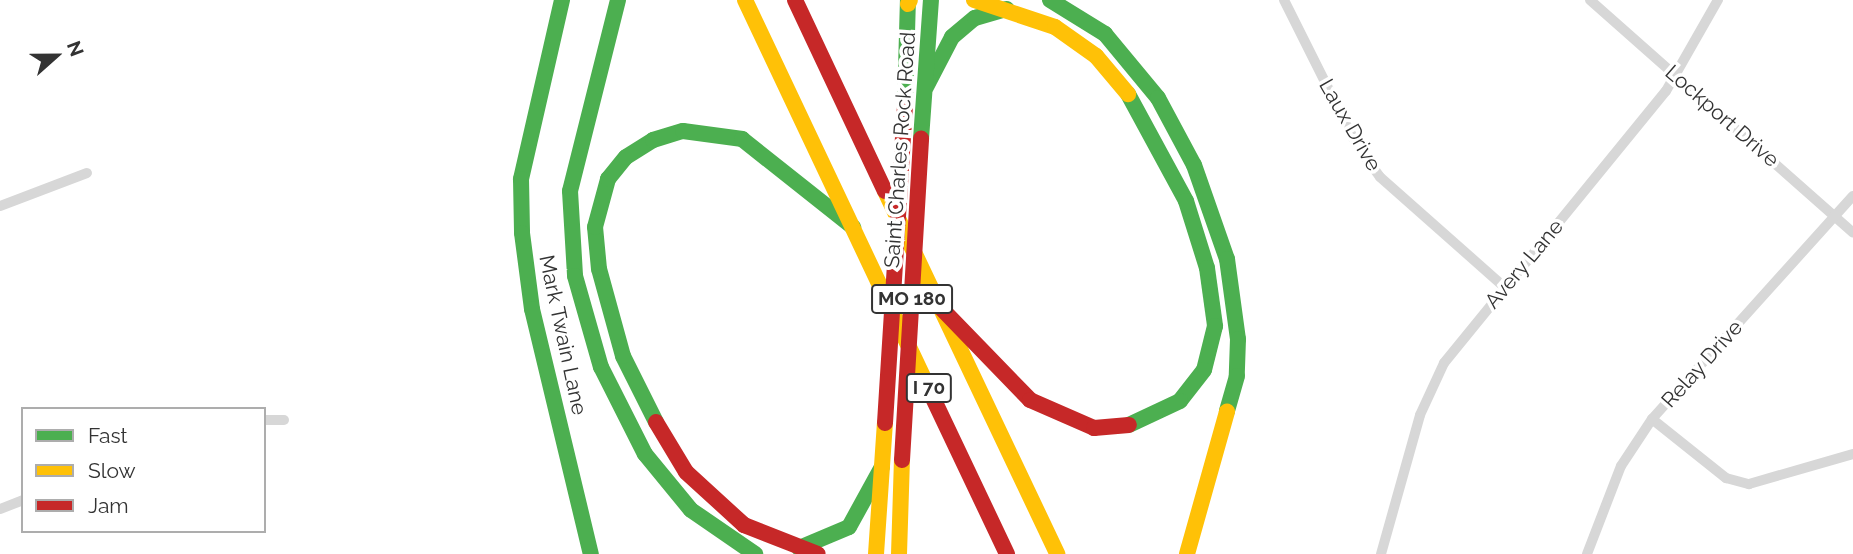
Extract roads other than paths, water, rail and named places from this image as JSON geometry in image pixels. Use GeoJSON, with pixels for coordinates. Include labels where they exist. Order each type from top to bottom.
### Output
{"type":"FeatureCollection","features":[{"type":"Feature","properties":{"kind":"main road","name":"Mark Twain Lane"},"geometry":{"type":"LineString","coordinates":[[562,0],[530,124],[521,179],[522,233],[532,309],[591,554]]}},
{"type":"Feature","properties":{"kind":"main road"},"geometry":{"type":"LineString","coordinates":[[618,0],[570,191],[575,276],[601,367],[645,454],[691,510],[755,554]]}},
{"type":"Feature","properties":{"kind":"main road","name":"I 70"},"geometry":{"type":"LineString","coordinates":[[745,0],[1007,554]]}},
{"type":"Feature","properties":{"kind":"main road","name":"I 70"},"geometry":{"type":"LineString","coordinates":[[795,0],[1057,554]]}},
{"type":"Feature","properties":{"kind":"main road","name":"Saint Charles Rock Road"},"geometry":{"type":"LineString","coordinates":[[898,554],[931,0]]}},
{"type":"Feature","properties":{"kind":"main road"},"geometry":{"type":"LineString","coordinates":[[941,308],[1030,400],[1094,428],[1138,424],[1161,415],[1195,386],[1212,348],[1212,301],[1197,232],[1171,166],[1140,111],[1096,56],[1055,27],[1012,9],[974,0]]}},
{"type":"Feature","properties":{"kind":"main road"},"geometry":{"type":"LineString","coordinates":[[1050,0],[1105,34],[1158,98],[1194,165],[1227,259],[1238,339],[1237,376],[1187,554]]}},
{"type":"Feature","properties":{"kind":"main road","name":"Saint Charles Rock Road"},"geometry":{"type":"LineString","coordinates":[[876,554],[905,105],[909,2]]}},
{"type":"Feature","properties":{"kind":"main road"},"geometry":{"type":"LineString","coordinates":[[926,87],[952,37],[981,15],[1012,9]]}},
{"type":"Feature","properties":{"kind":"main road"},"geometry":{"type":"LineString","coordinates":[[818,554],[768,538],[719,506],[662,437],[608,312],[595,227],[599,200],[626,157],[653,139],[683,131],[716,132],[765,152],[853,227]]}},
{"type":"Feature","properties":{"kind":"main road"},"geometry":{"type":"LineString","coordinates":[[797,549],[849,527],[882,467]]}},
{"type":"Feature","properties":{"kind":"street","name":"Laux Drive"},"geometry":{"type":"LineString","coordinates":[[1284,0],[1356,144],[1380,177],[1503,286]]}},
{"type":"Feature","properties":{"kind":"street","name":"Lockport Drive"},"geometry":{"type":"LineString","coordinates":[[1590,0],[1853,233]]}},
{"type":"Feature","properties":{"kind":"street","name":"Avery Lane"},"geometry":{"type":"LineString","coordinates":[[1381,554],[1420,415],[1444,363],[1503,286],[1620,151],[1675,75],[1718,0]]}},
{"type":"Feature","properties":{"kind":"street"},"geometry":{"type":"LineString","coordinates":[[0,206],[87,173]]}},
{"type":"Feature","properties":{"kind":"street","name":"Relay Drive"},"geometry":{"type":"LineString","coordinates":[[1587,554],[1621,466],[1652,419],[1853,196]]}},
{"type":"Feature","properties":{"kind":"street"},"geometry":{"type":"LineString","coordinates":[[266,419],[284,420]]}},
{"type":"Feature","properties":{"kind":"street"},"geometry":{"type":"LineString","coordinates":[[1652,419],[1726,478],[1749,484],[1853,454]]}},
{"type":"Feature","properties":{"kind":"street"},"geometry":{"type":"LineString","coordinates":[[0,509],[21,501]]}}]}
